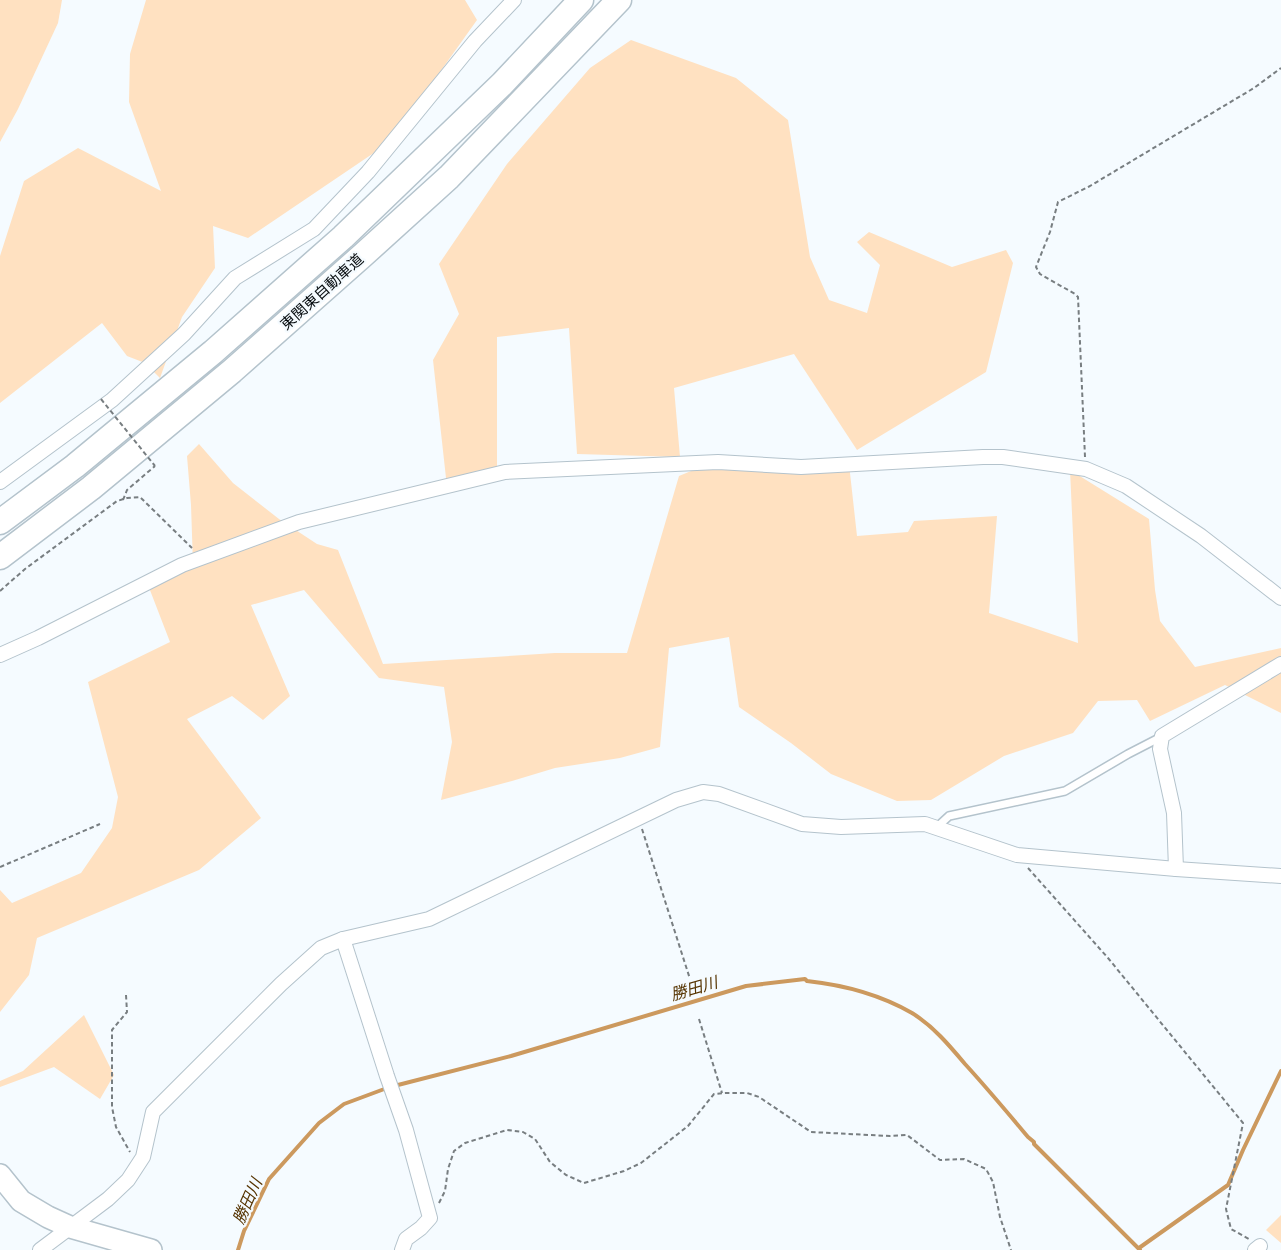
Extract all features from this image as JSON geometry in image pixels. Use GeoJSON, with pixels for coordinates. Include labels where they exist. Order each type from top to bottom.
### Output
{"type":"FeatureCollection","features":[{"type":"Feature","properties":{"kind":"highway","name":"東関東自動車道"},"geometry":{"type":"LineString","coordinates":[[0,522],[75,466],[213,352],[344,237],[502,84],[581,0]]}},
{"type":"Feature","properties":{"kind":"highway","name":"東関東自動車道"},"geometry":{"type":"LineString","coordinates":[[0,557],[91,488],[232,371],[449,177],[619,0]]}},
{"type":"Feature","properties":{"kind":"main road"},"geometry":{"type":"LineString","coordinates":[[0,1175],[21,1201],[48,1217],[70,1227],[151,1250]]}},
{"type":"Feature","properties":{"kind":"street"},"geometry":{"type":"LineString","coordinates":[[0,482],[112,400],[184,334],[235,278],[314,228],[368,172],[475,41],[514,0]]}},
{"type":"Feature","properties":{"kind":"street"},"geometry":{"type":"LineString","coordinates":[[0,655],[182,565],[299,522],[505,472],[718,462],[801,467],[1003,457],[1086,469],[1126,486],[1201,536],[1281,598]]}},
{"type":"Feature","properties":{"kind":"street"},"geometry":{"type":"LineString","coordinates":[[1176,869],[1174,813],[1160,749],[1162,736],[1281,664]]}},
{"type":"Feature","properties":{"kind":"street"},"geometry":{"type":"LineString","coordinates":[[40,1250],[108,1199],[128,1180],[143,1157],[153,1112],[281,984],[321,948],[343,939],[429,919],[676,800],[703,792],[719,794],[802,824],[841,827],[925,824],[1017,855],[1281,876]]}},
{"type":"Feature","properties":{"kind":"street"},"geometry":{"type":"LineString","coordinates":[[343,939],[406,1130],[430,1218],[406,1239],[402,1250]]}},
{"type":"Feature","properties":{"kind":"lane"},"geometry":{"type":"LineString","coordinates":[[936,828],[949,816],[1065,790],[1162,736]]}},
{"type":"Feature","properties":{"kind":"path"},"geometry":{"type":"LineString","coordinates":[[1086,469],[1078,297],[1040,274],[1035,267],[1050,232],[1058,202],[1090,186],[1254,88],[1281,68]]}},
{"type":"Feature","properties":{"kind":"path"},"geometry":{"type":"LineString","coordinates":[[102,399],[155,466],[127,490],[123,500]]}},
{"type":"Feature","properties":{"kind":"path"},"geometry":{"type":"LineString","coordinates":[[0,591],[25,569],[117,501],[140,497],[202,557]]}},
{"type":"Feature","properties":{"kind":"path"},"geometry":{"type":"LineString","coordinates":[[638,817],[690,979]]}},
{"type":"Feature","properties":{"kind":"path"},"geometry":{"type":"LineString","coordinates":[[0,867],[100,824]]}},
{"type":"Feature","properties":{"kind":"path"},"geometry":{"type":"LineString","coordinates":[[1017,855],[1108,958],[1243,1123],[1226,1209],[1231,1229],[1258,1248]]}},
{"type":"Feature","properties":{"kind":"path"},"geometry":{"type":"LineString","coordinates":[[126,994],[127,1012],[112,1029],[112,1107],[116,1127],[138,1165]]}},
{"type":"Feature","properties":{"kind":"path"},"geometry":{"type":"LineString","coordinates":[[699,1019],[722,1093]]}},
{"type":"Feature","properties":{"kind":"path"},"geometry":{"type":"LineString","coordinates":[[430,1218],[445,1191],[448,1169],[454,1151],[465,1143],[507,1130],[524,1132],[535,1139],[550,1162],[566,1175],[584,1184],[641,1163],[688,1126],[714,1094],[747,1093],[759,1097],[811,1132],[907,1136],[940,1160],[964,1159],[986,1169],[993,1182],[1000,1217],[1011,1250]]}},
{"type":"Feature","properties":{"kind":"shaded area"},"geometry":{"type":"Polygon","coordinates":[[[0,0],[62,0],[58,23],[0,142],[0,0]]]}},
{"type":"Feature","properties":{"kind":"shaded area"},"geometry":{"type":"Polygon","coordinates":[[[146,0],[465,0],[477,20],[390,142],[248,238],[213,226],[215,268],[182,317],[160,378],[145,363],[127,356],[102,323],[0,403],[0,256],[24,181],[78,148],[161,191],[129,102],[130,54],[146,0]]]}},
{"type":"Feature","properties":{"kind":"shaded area"},"geometry":{"type":"Polygon","coordinates":[[[631,40],[736,78],[788,120],[810,257],[829,300],[867,313],[880,265],[857,242],[869,232],[952,267],[1006,250],[1013,263],[986,372],[857,450],[794,354],[674,388],[680,457],[577,454],[569,328],[497,337],[497,476],[446,478],[433,360],[459,314],[439,264],[507,164],[590,68],[631,40]]]}},
{"type":"Feature","properties":{"kind":"shaded area"},"geometry":{"type":"Polygon","coordinates":[[[199,444],[233,483],[279,519],[317,544],[338,550],[383,664],[555,653],[627,653],[679,476],[708,464],[849,464],[857,536],[908,532],[914,521],[997,516],[989,613],[1078,643],[1070,470],[1149,519],[1160,621],[1195,667],[1281,648],[1281,713],[1225,685],[1150,721],[1137,700],[1098,701],[1073,733],[1004,756],[931,800],[897,801],[831,774],[739,707],[729,637],[669,648],[660,747],[620,758],[555,768],[441,800],[452,742],[444,687],[379,678],[304,590],[251,605],[290,696],[263,720],[232,696],[187,719],[261,818],[199,870],[37,938],[29,975],[0,1012],[0,890],[12,903],[81,873],[112,828],[118,797],[88,682],[170,642],[148,585],[193,564],[187,456],[199,444]]]}},
{"type":"Feature","properties":{"kind":"shaded area"},"geometry":{"type":"Polygon","coordinates":[[[84,1015],[114,1075],[100,1099],[54,1067],[0,1087],[0,1081],[23,1071],[84,1015]]]}},
{"type":"Feature","properties":{"kind":"shaded area"},"geometry":{"type":"Polygon","coordinates":[[[1281,1215],[1281,1243],[1266,1230],[1281,1215]]]}},
{"type":"Feature","properties":{"kind":"waterway","name":"勝田川"},"geometry":{"type":"LineString","coordinates":[[394,1086],[511,1056],[746,986],[805,979],[848,988],[900,1006],[934,1030],[1034,1144],[1140,1250]]}},
{"type":"Feature","properties":{"kind":"waterway"},"geometry":{"type":"LineString","coordinates":[[1139,1248],[1228,1185],[1281,1071]]}},
{"type":"Feature","properties":{"kind":"waterway","name":"勝田川"},"geometry":{"type":"LineString","coordinates":[[238,1250],[244,1231],[269,1179],[319,1123],[344,1104],[387,1088]]}}]}
